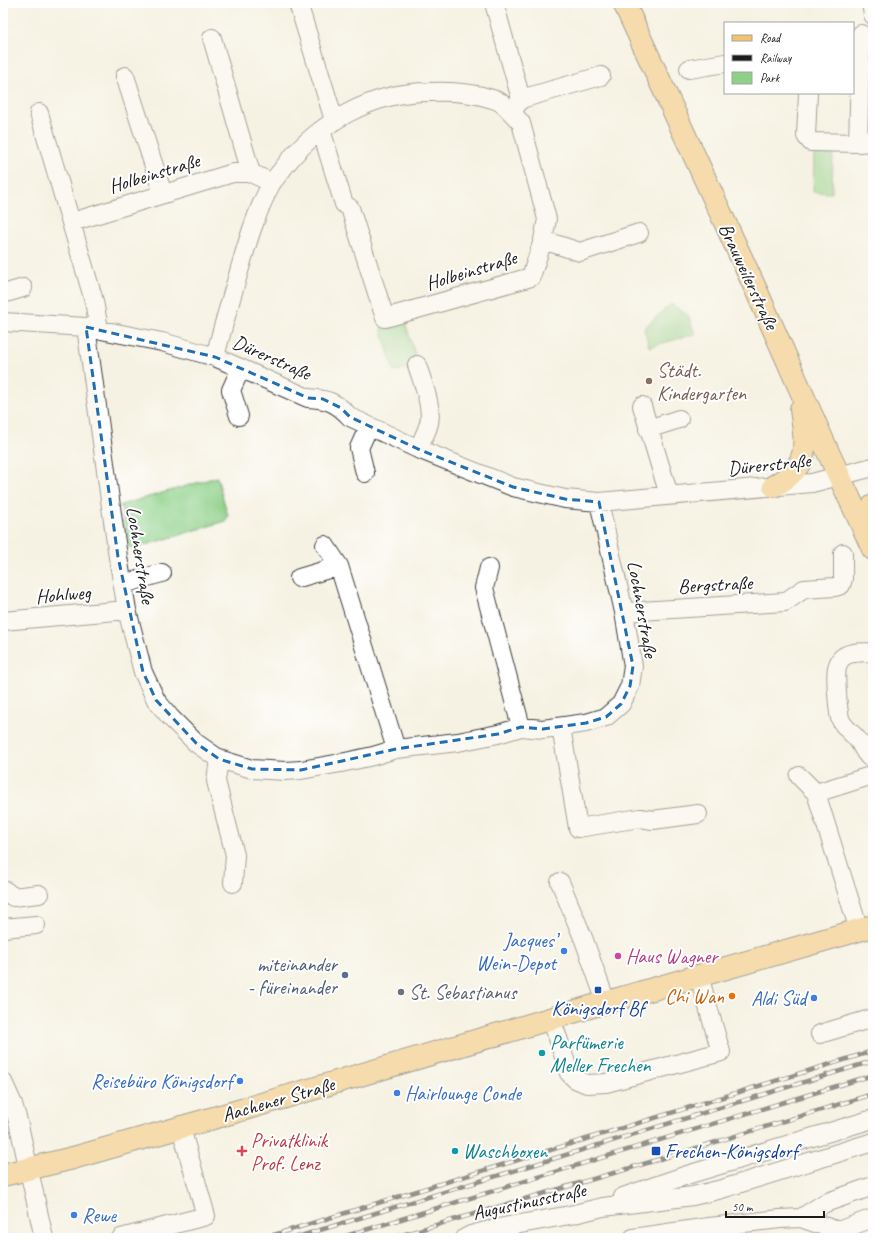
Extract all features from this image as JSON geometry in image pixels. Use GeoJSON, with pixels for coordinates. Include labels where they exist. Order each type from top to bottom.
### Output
{"type":"FeatureCollection","features":[{"type":"Feature","properties":{"kind":"main road","name":"Brauweilerstraße"},"geometry":{"type":"LineString","coordinates":[[624,3],[873,549]]}},
{"type":"Feature","properties":{"kind":"main road"},"geometry":{"type":"LineString","coordinates":[[774,486],[791,475],[799,466],[805,451],[805,439],[796,379]]}},
{"type":"Feature","properties":{"kind":"main road"},"geometry":{"type":"LineString","coordinates":[[873,506],[873,519]]}},
{"type":"Feature","properties":{"kind":"main road","name":"Aachener Straße"},"geometry":{"type":"LineString","coordinates":[[3,1175],[73,1158],[181,1128],[606,1002],[866,928]]}},
{"type":"Feature","properties":{"kind":"street","name":"Holbeinstraße"},"geometry":{"type":"LineString","coordinates":[[298,3],[344,204],[350,208],[385,318],[530,277],[543,240],[547,219],[516,105],[494,3]]}},
{"type":"Feature","properties":{"kind":"street"},"geometry":{"type":"LineString","coordinates":[[871,3],[873,15]]}},
{"type":"Feature","properties":{"kind":"street"},"geometry":{"type":"LineString","coordinates":[[808,94],[806,136],[812,142],[866,143],[862,34]]}},
{"type":"Feature","properties":{"kind":"street"},"geometry":{"type":"LineString","coordinates":[[212,38],[251,172],[272,183]]}},
{"type":"Feature","properties":{"kind":"street"},"geometry":{"type":"LineString","coordinates":[[689,69],[724,63]]}},
{"type":"Feature","properties":{"kind":"street"},"geometry":{"type":"LineString","coordinates":[[125,76],[163,194]]}},
{"type":"Feature","properties":{"kind":"street"},"geometry":{"type":"LineString","coordinates":[[516,105],[601,76]]}},
{"type":"Feature","properties":{"kind":"street","name":"Holbeinstraße"},"geometry":{"type":"LineString","coordinates":[[215,357],[249,235],[257,213],[272,183],[296,152],[327,125],[356,109],[379,100],[405,93],[453,91],[479,95],[516,105]]}},
{"type":"Feature","properties":{"kind":"street"},"geometry":{"type":"LineString","coordinates":[[39,113],[94,301],[93,328]]}},
{"type":"Feature","properties":{"kind":"street","name":"Holbeinstraße"},"geometry":{"type":"LineString","coordinates":[[72,222],[233,173],[251,172]]}},
{"type":"Feature","properties":{"kind":"street"},"geometry":{"type":"LineString","coordinates":[[543,240],[580,252],[639,233]]}},
{"type":"Feature","properties":{"kind":"street"},"geometry":{"type":"LineString","coordinates":[[3,294],[23,288]]}},
{"type":"Feature","properties":{"kind":"street","name":"Dürerstraße"},"geometry":{"type":"LineString","coordinates":[[3,322],[93,328],[162,342],[215,357],[308,398],[323,399],[341,408],[350,417],[418,449],[513,487],[565,499],[599,502],[812,483],[873,467]]}},
{"type":"Feature","properties":{"kind":"street","name":"Lochnerstraße"},"geometry":{"type":"LineString","coordinates":[[93,328],[123,584],[127,610],[143,672],[156,700],[180,728],[218,759],[252,770],[301,770],[373,756],[396,749],[458,742],[498,734],[520,727],[542,729],[561,727],[586,723],[606,717],[621,704],[630,686],[633,666],[624,612],[599,502]]}},
{"type":"Feature","properties":{"kind":"street"},"geometry":{"type":"LineString","coordinates":[[417,365],[429,403],[430,413],[430,421],[418,449]]}},
{"type":"Feature","properties":{"kind":"street"},"geometry":{"type":"LineString","coordinates":[[239,416],[231,390],[240,368]]}},
{"type":"Feature","properties":{"kind":"street"},"geometry":{"type":"LineString","coordinates":[[642,406],[669,495]]}},
{"type":"Feature","properties":{"kind":"street"},"geometry":{"type":"LineString","coordinates":[[648,429],[679,419]]}},
{"type":"Feature","properties":{"kind":"street"},"geometry":{"type":"LineString","coordinates":[[366,473],[359,448],[369,426]]}},
{"type":"Feature","properties":{"kind":"street"},"geometry":{"type":"LineString","coordinates":[[325,544],[339,566],[396,749]]}},
{"type":"Feature","properties":{"kind":"street","name":"Bergstraße"},"geometry":{"type":"LineString","coordinates":[[624,612],[785,602],[804,589],[835,587],[841,585],[843,579],[843,554]]}},
{"type":"Feature","properties":{"kind":"street"},"geometry":{"type":"LineString","coordinates":[[299,578],[339,566]]}},
{"type":"Feature","properties":{"kind":"street"},"geometry":{"type":"LineString","coordinates":[[489,568],[484,588],[520,727]]}},
{"type":"Feature","properties":{"kind":"street"},"geometry":{"type":"LineString","coordinates":[[123,584],[162,573]]}},
{"type":"Feature","properties":{"kind":"street","name":"Hohlweg"},"geometry":{"type":"LineString","coordinates":[[3,621],[127,610]]}},
{"type":"Feature","properties":{"kind":"street"},"geometry":{"type":"LineString","coordinates":[[853,644],[873,644]]}},
{"type":"Feature","properties":{"kind":"street"},"geometry":{"type":"LineString","coordinates":[[873,652],[847,655],[838,662],[836,670],[840,718],[845,727],[858,740],[864,752],[869,757],[873,756]]}},
{"type":"Feature","properties":{"kind":"street"},"geometry":{"type":"LineString","coordinates":[[561,727],[578,828],[640,818],[653,820],[698,814]]}},
{"type":"Feature","properties":{"kind":"street"},"geometry":{"type":"LineString","coordinates":[[218,759],[216,781],[235,854],[232,883]]}},
{"type":"Feature","properties":{"kind":"street"},"geometry":{"type":"LineString","coordinates":[[816,792],[873,775]]}},
{"type":"Feature","properties":{"kind":"street"},"geometry":{"type":"LineString","coordinates":[[799,776],[816,792],[866,928]]}},
{"type":"Feature","properties":{"kind":"street"},"geometry":{"type":"LineString","coordinates":[[560,882],[584,940],[606,1002]]}},
{"type":"Feature","properties":{"kind":"street"},"geometry":{"type":"LineString","coordinates":[[3,891],[6,891],[13,897],[39,894]]}},
{"type":"Feature","properties":{"kind":"street"},"geometry":{"type":"LineString","coordinates":[[3,928],[36,925]]}},
{"type":"Feature","properties":{"kind":"street"},"geometry":{"type":"LineString","coordinates":[[551,1019],[569,1073],[575,1079],[587,1084],[606,1083],[720,1052],[699,976]]}},
{"type":"Feature","properties":{"kind":"street"},"geometry":{"type":"LineString","coordinates":[[820,1034],[873,1018]]}},
{"type":"Feature","properties":{"kind":"street"},"geometry":{"type":"LineString","coordinates":[[3,1082],[13,1104],[44,1238]]}},
{"type":"Feature","properties":{"kind":"street","name":"Augustinusstraße"},"geometry":{"type":"LineString","coordinates":[[603,1207],[629,1195],[687,1175],[873,1119]]}},
{"type":"Feature","properties":{"kind":"street"},"geometry":{"type":"LineString","coordinates":[[121,1238],[206,1216],[181,1128]]}},
{"type":"Feature","properties":{"kind":"street","name":"Augustinusstraße"},"geometry":{"type":"LineString","coordinates":[[465,1238],[498,1228],[570,1215],[603,1207],[693,1196],[722,1189],[873,1142]]}},
{"type":"Feature","properties":{"kind":"street"},"geometry":{"type":"LineString","coordinates":[[801,1218],[825,1203],[873,1186]]}},
{"type":"Feature","properties":{"kind":"street"},"geometry":{"type":"LineString","coordinates":[[633,1238],[709,1227],[801,1218],[838,1231],[873,1218]]}},
{"type":"Feature","properties":{"kind":"highlighted area"},"geometry":{"type":"Polygon","coordinates":[[[86,327],[215,357],[308,398],[323,399],[341,408],[350,417],[418,449],[513,487],[565,499],[599,502],[633,666],[630,686],[621,704],[606,717],[586,723],[543,729],[521,727],[498,734],[396,749],[301,770],[252,769],[219,759],[196,743],[156,700],[143,672],[118,557],[86,327]]]}},
{"type":"Feature","properties":{"kind":"shaded area"},"geometry":{"type":"Polygon","coordinates":[[[763,1229],[786,1238],[674,1238],[763,1229]]]}},
{"type":"Feature","properties":{"kind":"shaded area"},"geometry":{"type":"Polygon","coordinates":[[[873,1229],[873,1238],[847,1238],[873,1229]]]}},
{"type":"Feature","properties":{"kind":"green space"},"geometry":{"type":"Polygon","coordinates":[[[814,151],[833,152],[832,193],[813,192],[814,151]]]}},
{"type":"Feature","properties":{"kind":"green space"},"geometry":{"type":"Polygon","coordinates":[[[671,304],[688,315],[695,334],[649,347],[644,328],[671,304]]]}},
{"type":"Feature","properties":{"kind":"green space"},"geometry":{"type":"Polygon","coordinates":[[[405,321],[417,361],[411,367],[394,372],[381,328],[405,321]]]}},
{"type":"Feature","properties":{"kind":"green space"},"geometry":{"type":"Polygon","coordinates":[[[217,477],[228,516],[226,521],[132,549],[128,546],[121,505],[217,477]]]}},
{"type":"Feature","properties":{"kind":"railway"},"geometry":{"type":"LineString","coordinates":[[264,1238],[873,1051]]}},
{"type":"Feature","properties":{"kind":"railway"},"geometry":{"type":"LineString","coordinates":[[294,1238],[873,1061]]}},
{"type":"Feature","properties":{"kind":"railway"},"geometry":{"type":"LineString","coordinates":[[339,1238],[873,1075]]}},
{"type":"Feature","properties":{"kind":"railway"},"geometry":{"type":"LineString","coordinates":[[392,1238],[624,1170],[873,1094]]}},
{"type":"Feature","properties":{"kind":"place","name":"Städt. Kindergarten"},"geometry":{"type":"Point","coordinates":[649,381]}},
{"type":"Feature","properties":{"kind":"place","name":"Jacques’ Wein-Depot"},"geometry":{"type":"Point","coordinates":[564,951]}},
{"type":"Feature","properties":{"kind":"place","name":"Haus Wagner"},"geometry":{"type":"Point","coordinates":[618,956]}},
{"type":"Feature","properties":{"kind":"place","name":"miteinander - füreinander"},"geometry":{"type":"Point","coordinates":[345,975]}},
{"type":"Feature","properties":{"kind":"place","name":"Königsdorf Bf"},"geometry":{"type":"Point","coordinates":[598,990]}},
{"type":"Feature","properties":{"kind":"place","name":"St. Sebastianus"},"geometry":{"type":"Point","coordinates":[401,992]}},
{"type":"Feature","properties":{"kind":"place","name":"Chi Wan"},"geometry":{"type":"Point","coordinates":[732,996]}},
{"type":"Feature","properties":{"kind":"place","name":"Aldi Süd"},"geometry":{"type":"Point","coordinates":[814,998]}},
{"type":"Feature","properties":{"kind":"place","name":"Parfümerie Meller Frechen"},"geometry":{"type":"Point","coordinates":[542,1053]}},
{"type":"Feature","properties":{"kind":"place","name":"Reisebüro Königsdorf"},"geometry":{"type":"Point","coordinates":[240,1081]}},
{"type":"Feature","properties":{"kind":"place","name":"Hairlounge Conde"},"geometry":{"type":"Point","coordinates":[397,1093]}},
{"type":"Feature","properties":{"kind":"place","name":"Privatklinik Prof. Lenz"},"geometry":{"type":"Point","coordinates":[242,1151]}},
{"type":"Feature","properties":{"kind":"place","name":"Waschboxen"},"geometry":{"type":"Point","coordinates":[455,1151]}},
{"type":"Feature","properties":{"kind":"place","name":"Frechen-Königsdorf"},"geometry":{"type":"Point","coordinates":[656,1151]}},
{"type":"Feature","properties":{"kind":"place","name":"Rewe"},"geometry":{"type":"Point","coordinates":[74,1215]}}]}
